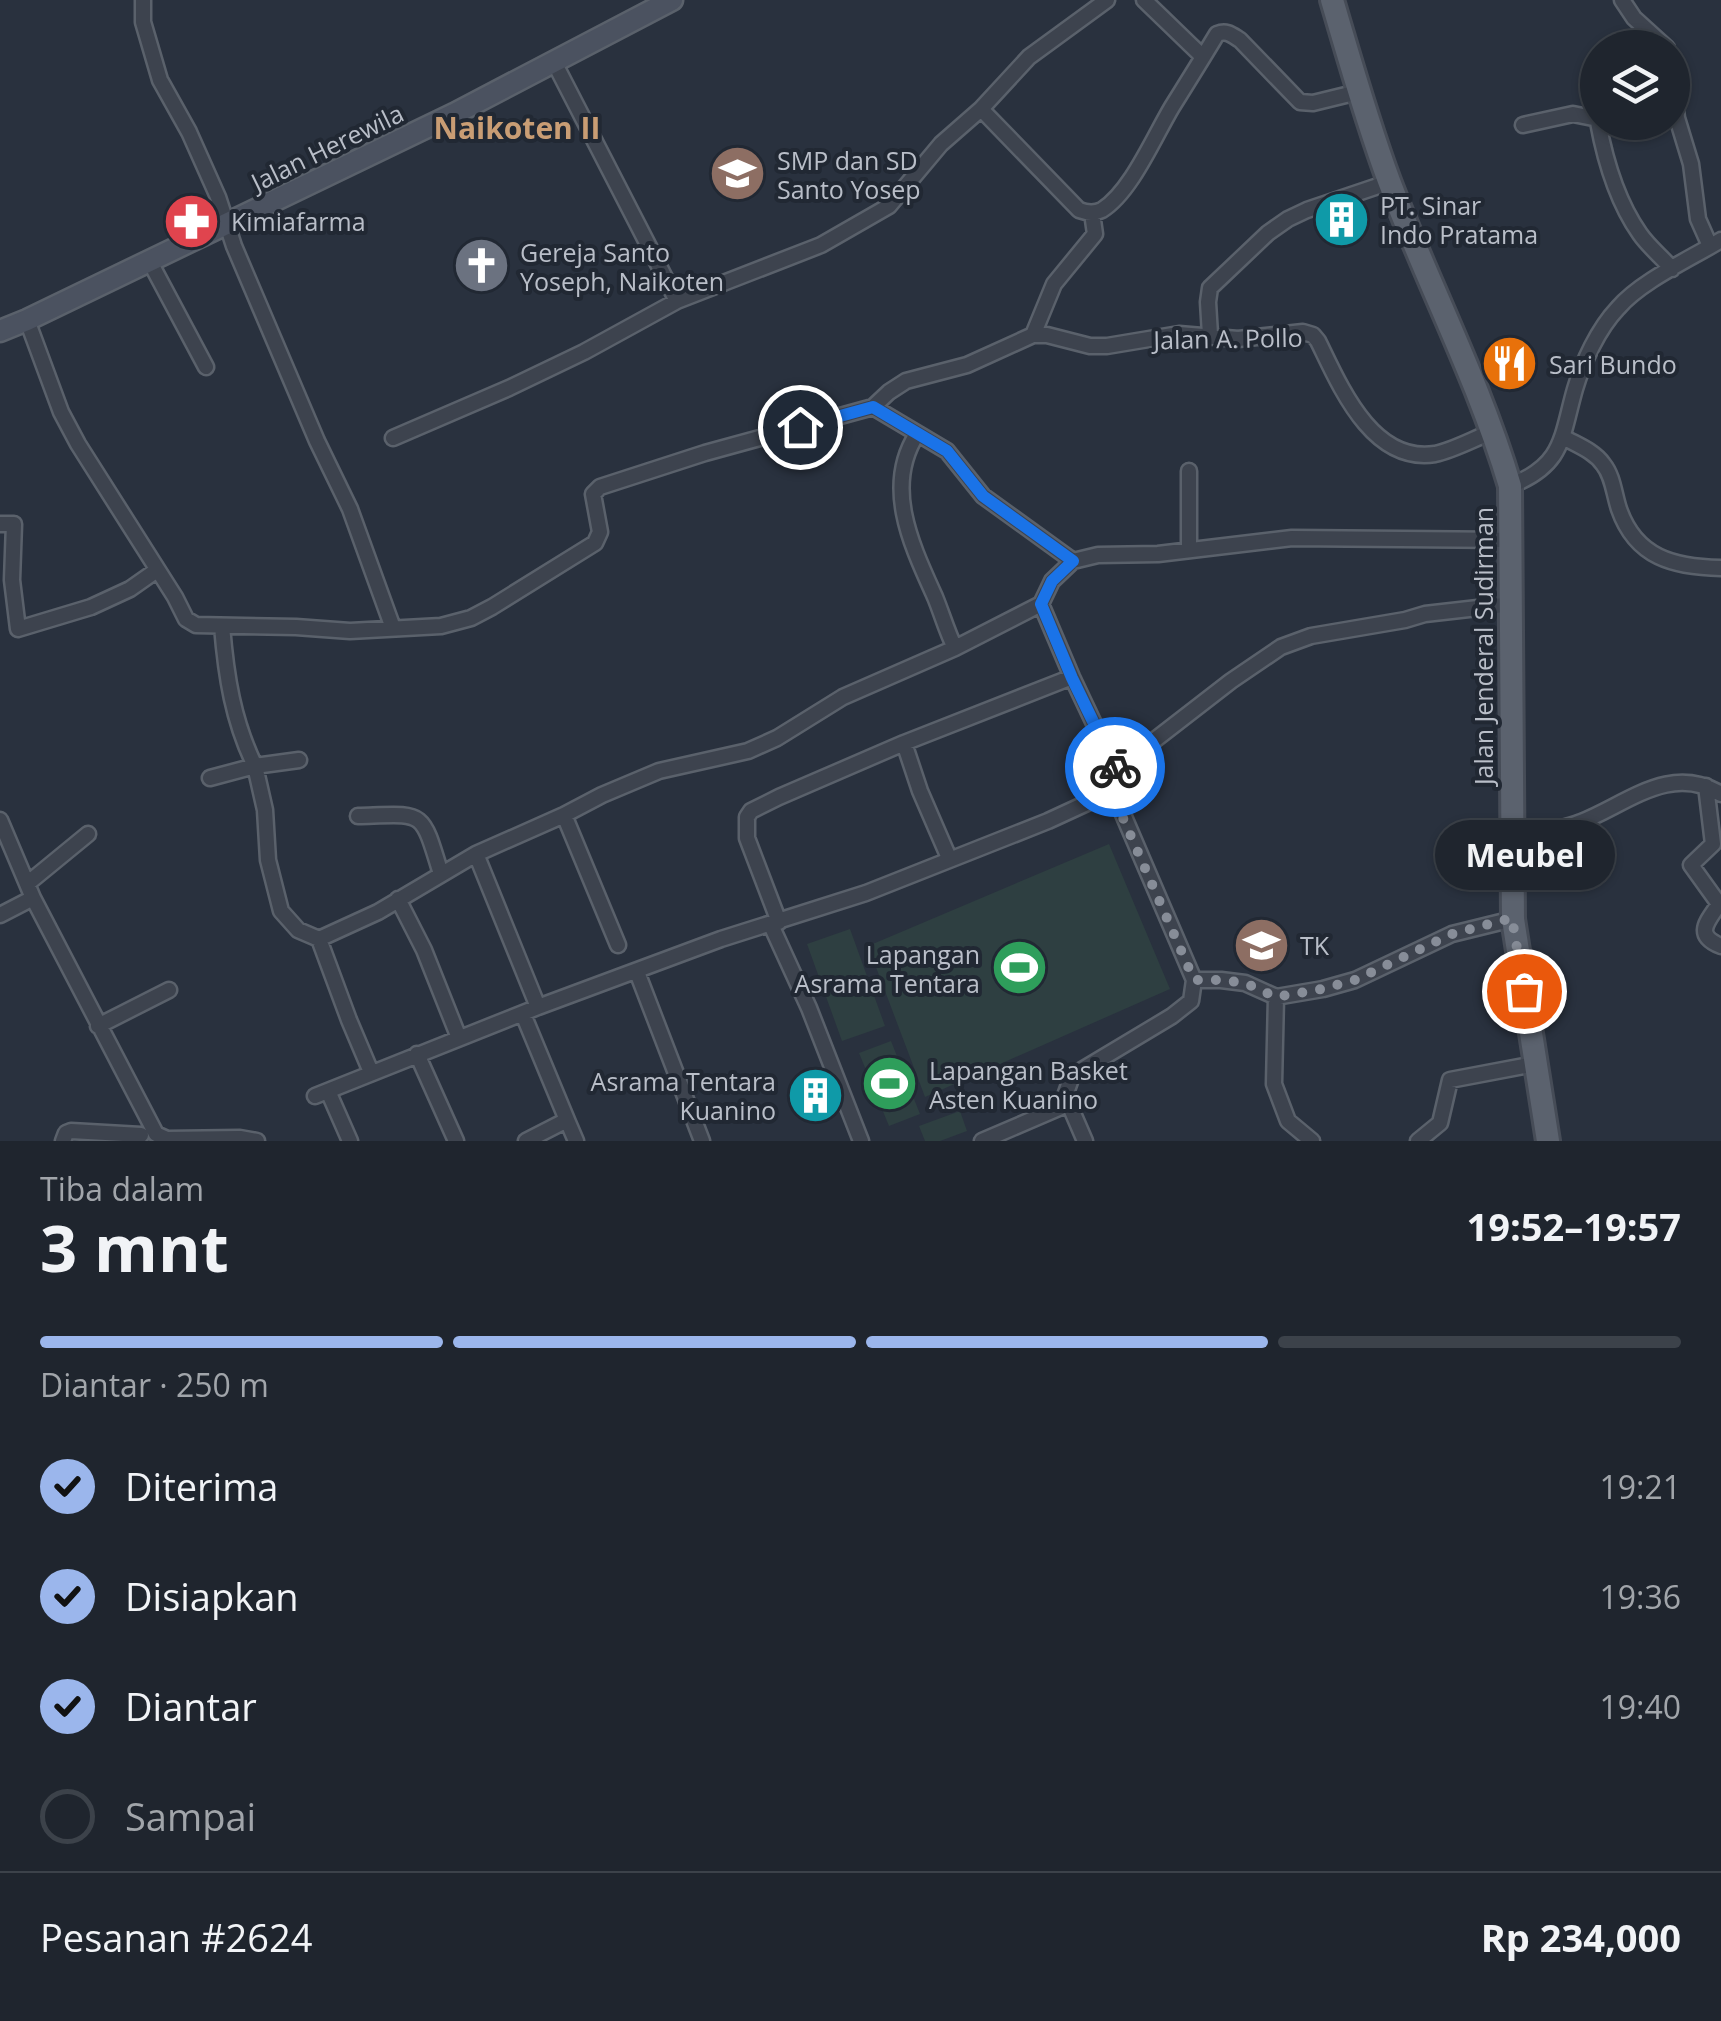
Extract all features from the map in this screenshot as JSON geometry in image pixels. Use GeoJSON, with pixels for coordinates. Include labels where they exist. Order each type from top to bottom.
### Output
{"type":"FeatureCollection","features":[{"type":"Feature","properties":{"kind":"main road","name":"Jalan Herewila"},"geometry":{"type":"LineString","coordinates":[[0,330],[454,114],[672,0]]}},
{"type":"Feature","properties":{"kind":"main road","name":"Jalan Jenderal Sudirman"},"geometry":{"type":"LineString","coordinates":[[1332,0],[1358,92],[1390,182],[1494,431],[1510,486],[1512,918],[1548,1141]]}},
{"type":"Feature","properties":{"kind":"street"},"geometry":{"type":"LineString","coordinates":[[143,0],[143,22],[153,64],[218,197],[317,441],[350,509],[393,628]]}},
{"type":"Feature","properties":{"kind":"street"},"geometry":{"type":"LineString","coordinates":[[393,438],[554,367],[678,301],[821,245],[889,206],[942,144],[1030,57],[1107,0]]}},
{"type":"Feature","properties":{"kind":"street"},"geometry":{"type":"LineString","coordinates":[[1144,0],[1203,57]]}},
{"type":"Feature","properties":{"kind":"street"},"geometry":{"type":"LineString","coordinates":[[1622,0],[1647,30]]}},
{"type":"Feature","properties":{"kind":"street"},"geometry":{"type":"LineString","coordinates":[[980,108],[1079,210],[1092,213],[1114,200],[1126,185],[1217,34],[1227,32],[1240,40],[1300,102],[1313,103],[1358,92]]}},
{"type":"Feature","properties":{"kind":"street"},"geometry":{"type":"LineString","coordinates":[[554,62],[678,301]]}},
{"type":"Feature","properties":{"kind":"street"},"geometry":{"type":"LineString","coordinates":[[1523,124],[1580,116]]}},
{"type":"Feature","properties":{"kind":"street"},"geometry":{"type":"LineString","coordinates":[[1603,140],[1633,224],[1672,270]]}},
{"type":"Feature","properties":{"kind":"street"},"geometry":{"type":"LineString","coordinates":[[1510,486],[1544,467],[1564,437],[1576,387],[1593,345],[1629,296],[1716,243],[1698,219],[1692,164],[1684,140]]}},
{"type":"Feature","properties":{"kind":"street"},"geometry":{"type":"LineString","coordinates":[[1210,335],[1210,288],[1268,233],[1307,210],[1390,182]]}},
{"type":"Feature","properties":{"kind":"street"},"geometry":{"type":"LineString","coordinates":[[27,320],[61,412],[190,623],[350,631],[441,626],[471,618],[595,543],[600,532],[593,494],[600,488],[705,453],[873,407],[906,381],[967,365],[1033,335],[1054,284],[1094,236],[1092,213]]}},
{"type":"Feature","properties":{"kind":"street"},"geometry":{"type":"LineString","coordinates":[[149,260],[206,367]]}},
{"type":"Feature","properties":{"kind":"street","name":"Jalan A. Pollo"},"geometry":{"type":"LineString","coordinates":[[1033,335],[1108,346],[1180,334],[1238,338],[1303,332],[1314,335],[1360,418],[1394,448],[1413,454],[1436,454],[1494,431]]}},
{"type":"Feature","properties":{"kind":"street"},"geometry":{"type":"LineString","coordinates":[[873,407],[947,451],[983,496],[1073,561]]}},
{"type":"Feature","properties":{"kind":"street"},"geometry":{"type":"LineString","coordinates":[[917,434],[903,477],[901,495],[906,526],[955,648]]}},
{"type":"Feature","properties":{"kind":"street"},"geometry":{"type":"LineString","coordinates":[[1564,437],[1601,460],[1608,470],[1622,518],[1645,548],[1671,563],[1721,568]]}},
{"type":"Feature","properties":{"kind":"street"},"geometry":{"type":"LineString","coordinates":[[1189,471],[1189,550]]}},
{"type":"Feature","properties":{"kind":"street"},"geometry":{"type":"LineString","coordinates":[[7,524],[18,629],[92,607],[130,589],[157,570]]}},
{"type":"Feature","properties":{"kind":"street"},"geometry":{"type":"LineString","coordinates":[[222,626],[228,688],[238,730],[255,766],[265,810],[268,860],[281,911],[298,930],[319,938],[378,912],[476,854],[602,795],[659,771],[748,751],[776,738],[843,696],[955,648],[1041,604],[1052,581],[1073,561],[1292,538],[1511,540]]}},
{"type":"Feature","properties":{"kind":"street"},"geometry":{"type":"LineString","coordinates":[[982,1141],[1061,1107],[1072,1076],[1192,1001],[1194,980],[1113,791],[1116,770],[1041,604]]}},
{"type":"Feature","properties":{"kind":"street"},"geometry":{"type":"LineString","coordinates":[[1116,770],[1281,647],[1311,636],[1425,614],[1512,604]]}},
{"type":"Feature","properties":{"kind":"street"},"geometry":{"type":"LineString","coordinates":[[861,1141],[775,924],[746,838],[747,816],[779,797],[904,743],[1072,678]]}},
{"type":"Feature","properties":{"kind":"street"},"geometry":{"type":"LineString","coordinates":[[904,743],[949,858]]}},
{"type":"Feature","properties":{"kind":"street"},"geometry":{"type":"LineString","coordinates":[[210,778],[299,760]]}},
{"type":"Feature","properties":{"kind":"street"},"geometry":{"type":"LineString","coordinates":[[1512,837],[1574,824],[1651,788],[1688,783],[1721,794]]}},
{"type":"Feature","properties":{"kind":"street"},"geometry":{"type":"LineString","coordinates":[[1706,786],[1713,844],[1691,865],[1719,904],[1705,931],[1710,942],[1721,946]]}},
{"type":"Feature","properties":{"kind":"street"},"geometry":{"type":"LineString","coordinates":[[350,1141],[322,1093],[721,938],[866,893],[1113,791]]}},
{"type":"Feature","properties":{"kind":"street"},"geometry":{"type":"LineString","coordinates":[[358,816],[401,815],[423,822],[440,874]]}},
{"type":"Feature","properties":{"kind":"street"},"geometry":{"type":"LineString","coordinates":[[564,815],[618,945]]}},
{"type":"Feature","properties":{"kind":"street"},"geometry":{"type":"LineString","coordinates":[[0,820],[30,891],[156,1134],[161,1138],[251,1140]]}},
{"type":"Feature","properties":{"kind":"street"},"geometry":{"type":"LineString","coordinates":[[0,915],[88,834]]}},
{"type":"Feature","properties":{"kind":"street"},"geometry":{"type":"LineString","coordinates":[[476,854],[538,1007]]}},
{"type":"Feature","properties":{"kind":"street"},"geometry":{"type":"LineString","coordinates":[[398,898],[424,950],[459,1038]]}},
{"type":"Feature","properties":{"kind":"street"},"geometry":{"type":"LineString","coordinates":[[1194,980],[1245,983],[1276,997],[1322,989],[1355,980],[1452,934],[1512,918]]}},
{"type":"Feature","properties":{"kind":"street"},"geometry":{"type":"LineString","coordinates":[[319,938],[372,1072]]}},
{"type":"Feature","properties":{"kind":"street"},"geometry":{"type":"LineString","coordinates":[[637,972],[702,1141]]}},
{"type":"Feature","properties":{"kind":"street"},"geometry":{"type":"LineString","coordinates":[[98,1026],[169,990]]}},
{"type":"Feature","properties":{"kind":"street"},"geometry":{"type":"LineString","coordinates":[[1276,997],[1274,1084],[1288,1121],[1312,1141]]}},
{"type":"Feature","properties":{"kind":"street"},"geometry":{"type":"LineString","coordinates":[[523,1014],[576,1141]]}},
{"type":"Feature","properties":{"kind":"street"},"geometry":{"type":"LineString","coordinates":[[417,1054],[456,1141]]}},
{"type":"Feature","properties":{"kind":"street"},"geometry":{"type":"LineString","coordinates":[[1418,1141],[1440,1123],[1450,1080],[1535,1064]]}},
{"type":"Feature","properties":{"kind":"street"},"geometry":{"type":"LineString","coordinates":[[1066,1096],[1084,1141]]}},
{"type":"Feature","properties":{"kind":"street"},"geometry":{"type":"LineString","coordinates":[[63,1141],[71,1131],[141,1138],[147,1114]]}},
{"type":"Feature","properties":{"kind":"street"},"geometry":{"type":"LineString","coordinates":[[526,1141],[567,1120]]}},
{"type":"Feature","properties":{"kind":"shaded area","name":"Lapangan Asrama Tentara"},"geometry":{"type":"Polygon","coordinates":[[[1109,844],[1170,989],[925,1097],[868,946],[1109,844]]]}},
{"type":"Feature","properties":{"kind":"shaded area"},"geometry":{"type":"Polygon","coordinates":[[[850,929],[885,1026],[842,1041],[807,944],[850,929]]]}},
{"type":"Feature","properties":{"kind":"shaded area","name":"Lapangan Basket Asten Kuanino"},"geometry":{"type":"Polygon","coordinates":[[[891,1041],[920,1114],[889,1126],[859,1053],[891,1041]]]}},
{"type":"Feature","properties":{"kind":"shaded area"},"geometry":{"type":"Polygon","coordinates":[[[960,1111],[967,1131],[940,1141],[925,1141],[919,1126],[960,1111]]]}},
{"type":"Feature","properties":{"kind":"way so far"},"geometry":{"type":"LineString","coordinates":[[1115,767],[1116,802],[1194,980],[1245,983],[1276,997],[1322,989],[1355,980],[1452,934],[1512,918],[1524,991]]}},
{"type":"Feature","properties":{"kind":"place","name":"SMP dan SD Santo Yosep"},"geometry":{"type":"Point","coordinates":[738,174]}},
{"type":"Feature","properties":{"kind":"place","name":"PT. Sinar Indo Pratama"},"geometry":{"type":"Point","coordinates":[1341,219]}},
{"type":"Feature","properties":{"kind":"place","name":"Kimiafarma"},"geometry":{"type":"Point","coordinates":[192,221]}},
{"type":"Feature","properties":{"kind":"place","name":"Gereja Santo Yoseph, Naikoten"},"geometry":{"type":"Point","coordinates":[481,266]}},
{"type":"Feature","properties":{"kind":"place","name":"Sari Bundo"},"geometry":{"type":"Point","coordinates":[1510,364]}},
{"type":"Feature","properties":{"kind":"place","name":"TK"},"geometry":{"type":"Point","coordinates":[1261,945]}},
{"type":"Feature","properties":{"kind":"place","name":"Lapangan Asrama Tentara"},"geometry":{"type":"Point","coordinates":[1019,968]}},
{"type":"Feature","properties":{"kind":"place","name":"Meubel"},"geometry":{"type":"Point","coordinates":[1524,991]}},
{"type":"Feature","properties":{"kind":"place","name":"Lapangan Basket Asten Kuanino"},"geometry":{"type":"Point","coordinates":[890,1084]}},
{"type":"Feature","properties":{"kind":"place","name":"Asrama Tentara Kuanino"},"geometry":{"type":"Point","coordinates":[815,1095]}},
{"type":"Feature","properties":{"kind":"district","name":"Naikoten II"},"geometry":{"type":"Point","coordinates":[517,127]}},
{"type":"Feature","properties":{"kind":"route"},"geometry":{"type":"LineString","coordinates":[[800,427],[873,407],[947,451],[976,490],[1073,561],[1052,581],[1041,604],[1115,767]]}}]}
